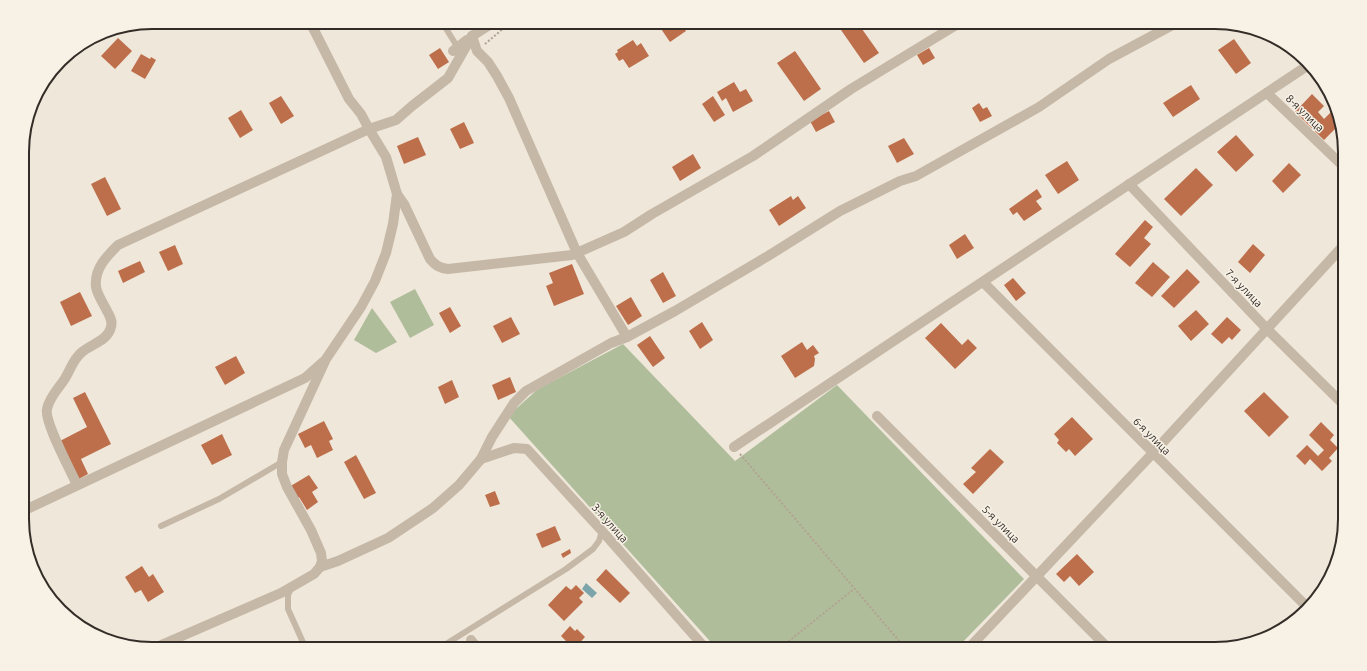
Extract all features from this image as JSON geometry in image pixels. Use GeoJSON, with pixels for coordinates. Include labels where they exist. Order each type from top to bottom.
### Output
{"type":"FeatureCollection","features":[{"type":"Feature","properties":{"kind":"street"},"geometry":{"type":"LineString","coordinates":[[313,29],[348,99],[361,114],[386,157],[397,194],[404,204],[430,259],[435,265],[441,268],[454,268],[572,255],[624,232],[652,214],[753,156],[851,89],[950,29]]}},
{"type":"Feature","properties":{"kind":"street"},"geometry":{"type":"LineString","coordinates":[[455,49],[483,29]]}},
{"type":"Feature","properties":{"kind":"street"},"geometry":{"type":"LineString","coordinates":[[320,567],[338,561],[388,538],[433,508],[459,485],[481,459],[492,437],[514,403],[526,392],[611,343],[627,337],[761,260],[840,211],[900,181],[916,176],[1039,106],[1109,59],[1165,29]]}},
{"type":"Feature","properties":{"kind":"street"},"geometry":{"type":"LineString","coordinates":[[77,485],[50,425],[46,411],[49,403],[75,359],[82,352],[108,334],[111,327],[111,319],[96,288],[96,278],[105,258],[118,245],[369,129],[396,120],[448,78],[472,36]]}},
{"type":"Feature","properties":{"kind":"street"},"geometry":{"type":"LineString","coordinates":[[472,36],[477,51],[491,67],[509,98],[577,253],[582,259],[627,337]]}},
{"type":"Feature","properties":{"kind":"street"},"geometry":{"type":"LineString","coordinates":[[734,447],[1305,68]]}},
{"type":"Feature","properties":{"kind":"street","name":"8-я улица"},"geometry":{"type":"LineString","coordinates":[[1267,93],[1338,161]]}},
{"type":"Feature","properties":{"kind":"street","name":"7-я улица"},"geometry":{"type":"LineString","coordinates":[[1129,184],[1266,328],[1338,399]]}},
{"type":"Feature","properties":{"kind":"street"},"geometry":{"type":"LineString","coordinates":[[168,642],[280,593],[314,574],[320,567],[322,560],[321,553],[311,530],[287,487],[282,474],[284,450],[326,358],[361,307],[375,281],[386,253],[393,224],[397,194]]}},
{"type":"Feature","properties":{"kind":"street"},"geometry":{"type":"LineString","coordinates":[[975,642],[1153,453],[1266,328],[1338,251]]}},
{"type":"Feature","properties":{"kind":"street","name":"6-я улица"},"geometry":{"type":"LineString","coordinates":[[982,282],[1304,604]]}},
{"type":"Feature","properties":{"kind":"street"},"geometry":{"type":"LineString","coordinates":[[29,508],[305,378],[326,358]]}},
{"type":"Feature","properties":{"kind":"street","name":"5-я улица"},"geometry":{"type":"LineString","coordinates":[[877,416],[1102,642]]}},
{"type":"Feature","properties":{"kind":"street","name":"3-я улица"},"geometry":{"type":"LineString","coordinates":[[481,459],[514,448],[527,449],[700,642]]}},
{"type":"Feature","properties":{"kind":"lane"},"geometry":{"type":"LineString","coordinates":[[445,29],[455,49]]}},
{"type":"Feature","properties":{"kind":"lane"},"geometry":{"type":"LineString","coordinates":[[161,526],[219,499],[282,462]]}},
{"type":"Feature","properties":{"kind":"lane"},"geometry":{"type":"LineString","coordinates":[[449,642],[566,569],[593,549],[599,540],[602,531]]}},
{"type":"Feature","properties":{"kind":"lane"},"geometry":{"type":"LineString","coordinates":[[293,586],[288,595],[288,608],[303,642]]}},
{"type":"Feature","properties":{"kind":"path"},"geometry":{"type":"LineString","coordinates":[[477,51],[503,29]]}},
{"type":"Feature","properties":{"kind":"path"},"geometry":{"type":"LineString","coordinates":[[734,447],[900,642]]}},
{"type":"Feature","properties":{"kind":"path"},"geometry":{"type":"LineString","coordinates":[[788,642],[854,589]]}},
{"type":"Feature","properties":{"kind":"green space"},"geometry":{"type":"Polygon","coordinates":[[[415,289],[434,325],[410,338],[390,302],[415,289]]]}},
{"type":"Feature","properties":{"kind":"green space"},"geometry":{"type":"Polygon","coordinates":[[[372,308],[397,342],[376,353],[354,340],[372,308]]]}},
{"type":"Feature","properties":{"kind":"green space"},"geometry":{"type":"Polygon","coordinates":[[[623,344],[735,461],[837,385],[1024,579],[963,642],[711,642],[508,416],[538,389],[623,344]]]}},
{"type":"Feature","properties":{"kind":"water"},"geometry":{"type":"Polygon","coordinates":[[[586,583],[597,593],[592,598],[582,589],[586,583]]]}},
{"type":"Feature","properties":{"kind":"building"},"geometry":{"type":"Polygon","coordinates":[[[661,29],[684,29],[686,31],[670,42],[661,29]]]}},
{"type":"Feature","properties":{"kind":"building"},"geometry":{"type":"Polygon","coordinates":[[[862,29],[879,53],[864,63],[841,30],[862,29]]]}},
{"type":"Feature","properties":{"kind":"building"},"geometry":{"type":"Polygon","coordinates":[[[118,38],[132,51],[115,69],[101,56],[118,38]]]}},
{"type":"Feature","properties":{"kind":"building"},"geometry":{"type":"Polygon","coordinates":[[[1234,39],[1251,63],[1236,74],[1218,50],[1234,39]]]}},
{"type":"Feature","properties":{"kind":"building"},"geometry":{"type":"Polygon","coordinates":[[[633,40],[637,46],[641,43],[649,56],[629,68],[623,59],[619,61],[615,54],[618,52],[617,50],[633,40]]]}},
{"type":"Feature","properties":{"kind":"building"},"geometry":{"type":"Polygon","coordinates":[[[440,48],[449,62],[438,69],[429,55],[440,48]]]}},
{"type":"Feature","properties":{"kind":"building"},"geometry":{"type":"Polygon","coordinates":[[[929,48],[935,58],[923,65],[917,55],[929,48]]]}},
{"type":"Feature","properties":{"kind":"building"},"geometry":{"type":"Polygon","coordinates":[[[795,51],[821,89],[804,101],[777,63],[795,51]]]}},
{"type":"Feature","properties":{"kind":"building"},"geometry":{"type":"Polygon","coordinates":[[[141,54],[150,59],[151,57],[156,60],[145,79],[131,71],[141,54]]]}},
{"type":"Feature","properties":{"kind":"building"},"geometry":{"type":"Polygon","coordinates":[[[734,82],[740,92],[746,89],[753,101],[733,112],[726,98],[722,101],[717,92],[734,82]]]}},
{"type":"Feature","properties":{"kind":"building"},"geometry":{"type":"Polygon","coordinates":[[[1191,85],[1200,99],[1173,117],[1163,103],[1191,85]]]}},
{"type":"Feature","properties":{"kind":"building"},"geometry":{"type":"Polygon","coordinates":[[[1312,94],[1324,106],[1318,112],[1324,119],[1331,112],[1336,128],[1324,140],[1295,112],[1312,94]]]}},
{"type":"Feature","properties":{"kind":"building"},"geometry":{"type":"Polygon","coordinates":[[[281,96],[294,116],[281,124],[269,103],[281,96]]]}},
{"type":"Feature","properties":{"kind":"building"},"geometry":{"type":"Polygon","coordinates":[[[713,96],[725,115],[714,122],[702,104],[713,96]]]}},
{"type":"Feature","properties":{"kind":"building"},"geometry":{"type":"Polygon","coordinates":[[[979,103],[983,109],[987,107],[992,116],[980,122],[972,108],[979,103]]]}},
{"type":"Feature","properties":{"kind":"building"},"geometry":{"type":"Polygon","coordinates":[[[241,110],[253,130],[240,138],[228,118],[241,110]]]}},
{"type":"Feature","properties":{"kind":"building"},"geometry":{"type":"Polygon","coordinates":[[[829,111],[835,122],[816,132],[810,121],[829,111]]]}},
{"type":"Feature","properties":{"kind":"building"},"geometry":{"type":"Polygon","coordinates":[[[464,122],[474,143],[460,149],[450,129],[464,122]]]}},
{"type":"Feature","properties":{"kind":"building"},"geometry":{"type":"Polygon","coordinates":[[[1236,135],[1254,155],[1236,172],[1217,152],[1236,135]]]}},
{"type":"Feature","properties":{"kind":"building"},"geometry":{"type":"Polygon","coordinates":[[[418,137],[426,155],[404,164],[397,146],[418,137]]]}},
{"type":"Feature","properties":{"kind":"building"},"geometry":{"type":"Polygon","coordinates":[[[904,138],[914,154],[897,163],[888,146],[904,138]]]}},
{"type":"Feature","properties":{"kind":"building"},"geometry":{"type":"Polygon","coordinates":[[[693,154],[701,168],[680,181],[672,167],[693,154]]]}},
{"type":"Feature","properties":{"kind":"building"},"geometry":{"type":"Polygon","coordinates":[[[1067,161],[1079,180],[1058,194],[1045,175],[1067,161]]]}},
{"type":"Feature","properties":{"kind":"building"},"geometry":{"type":"Polygon","coordinates":[[[1289,163],[1301,175],[1283,193],[1272,181],[1289,163]]]}},
{"type":"Feature","properties":{"kind":"building"},"geometry":{"type":"Polygon","coordinates":[[[1196,168],[1213,185],[1181,216],[1164,199],[1196,168]]]}},
{"type":"Feature","properties":{"kind":"building"},"geometry":{"type":"Polygon","coordinates":[[[105,177],[121,209],[107,216],[91,184],[105,177]]]}},
{"type":"Feature","properties":{"kind":"building"},"geometry":{"type":"Polygon","coordinates":[[[1037,189],[1042,197],[1036,201],[1042,209],[1024,221],[1017,212],[1013,215],[1009,209],[1037,189]]]}},
{"type":"Feature","properties":{"kind":"building"},"geometry":{"type":"Polygon","coordinates":[[[791,196],[793,200],[798,196],[806,208],[779,226],[769,210],[791,196]]]}},
{"type":"Feature","properties":{"kind":"building"},"geometry":{"type":"Polygon","coordinates":[[[1145,220],[1153,227],[1144,238],[1151,244],[1130,267],[1115,254],[1145,220]]]}},
{"type":"Feature","properties":{"kind":"building"},"geometry":{"type":"Polygon","coordinates":[[[965,234],[974,248],[957,259],[949,245],[965,234]]]}},
{"type":"Feature","properties":{"kind":"building"},"geometry":{"type":"Polygon","coordinates":[[[1253,244],[1265,255],[1250,273],[1238,262],[1253,244]]]}},
{"type":"Feature","properties":{"kind":"building"},"geometry":{"type":"Polygon","coordinates":[[[175,245],[183,264],[168,271],[159,252],[175,245]]]}},
{"type":"Feature","properties":{"kind":"building"},"geometry":{"type":"Polygon","coordinates":[[[140,261],[145,272],[123,283],[118,271],[140,261]]]}},
{"type":"Feature","properties":{"kind":"building"},"geometry":{"type":"Polygon","coordinates":[[[1153,262],[1170,277],[1152,297],[1135,283],[1153,262]]]}},
{"type":"Feature","properties":{"kind":"building"},"geometry":{"type":"Polygon","coordinates":[[[572,264],[584,294],[554,306],[546,286],[553,283],[549,273],[572,264]]]}},
{"type":"Feature","properties":{"kind":"building"},"geometry":{"type":"Polygon","coordinates":[[[1187,269],[1200,282],[1174,308],[1161,296],[1187,269]]]}},
{"type":"Feature","properties":{"kind":"building"},"geometry":{"type":"Polygon","coordinates":[[[663,272],[676,296],[663,303],[650,280],[663,272]]]}},
{"type":"Feature","properties":{"kind":"building"},"geometry":{"type":"Polygon","coordinates":[[[1013,278],[1026,293],[1016,301],[1004,285],[1013,278]]]}},
{"type":"Feature","properties":{"kind":"building"},"geometry":{"type":"Polygon","coordinates":[[[80,292],[92,316],[71,326],[60,302],[80,292]]]}},
{"type":"Feature","properties":{"kind":"building"},"geometry":{"type":"Polygon","coordinates":[[[631,297],[642,316],[628,325],[616,306],[631,297]]]}},
{"type":"Feature","properties":{"kind":"building"},"geometry":{"type":"Polygon","coordinates":[[[450,307],[461,326],[450,333],[439,313],[450,307]]]}},
{"type":"Feature","properties":{"kind":"building"},"geometry":{"type":"Polygon","coordinates":[[[1196,310],[1209,324],[1191,341],[1178,326],[1196,310]]]}},
{"type":"Feature","properties":{"kind":"building"},"geometry":{"type":"Polygon","coordinates":[[[511,317],[520,334],[502,343],[493,326],[511,317]]]}},
{"type":"Feature","properties":{"kind":"building"},"geometry":{"type":"Polygon","coordinates":[[[1227,317],[1241,330],[1232,340],[1229,337],[1222,344],[1211,334],[1227,317]]]}},
{"type":"Feature","properties":{"kind":"building"},"geometry":{"type":"Polygon","coordinates":[[[702,322],[713,340],[700,349],[689,331],[702,322]]]}},
{"type":"Feature","properties":{"kind":"building"},"geometry":{"type":"Polygon","coordinates":[[[941,323],[962,345],[968,339],[977,348],[955,369],[925,338],[941,323]]]}},
{"type":"Feature","properties":{"kind":"building"},"geometry":{"type":"Polygon","coordinates":[[[650,336],[665,358],[653,367],[637,345],[650,336]]]}},
{"type":"Feature","properties":{"kind":"building"},"geometry":{"type":"Polygon","coordinates":[[[802,342],[807,350],[813,345],[819,353],[814,356],[814,366],[795,378],[781,356],[802,342]]]}},
{"type":"Feature","properties":{"kind":"building"},"geometry":{"type":"Polygon","coordinates":[[[236,356],[245,373],[225,385],[215,367],[236,356]]]}},
{"type":"Feature","properties":{"kind":"building"},"geometry":{"type":"Polygon","coordinates":[[[510,377],[516,392],[498,400],[492,385],[510,377]]]}},
{"type":"Feature","properties":{"kind":"building"},"geometry":{"type":"Polygon","coordinates":[[[452,380],[459,397],[445,404],[438,387],[452,380]]]}},
{"type":"Feature","properties":{"kind":"building"},"geometry":{"type":"Polygon","coordinates":[[[85,392],[111,444],[81,459],[88,474],[77,480],[58,442],[87,427],[73,398],[85,392]]]}},
{"type":"Feature","properties":{"kind":"building"},"geometry":{"type":"Polygon","coordinates":[[[1264,392],[1289,417],[1269,437],[1244,411],[1264,392]]]}},
{"type":"Feature","properties":{"kind":"building"},"geometry":{"type":"Polygon","coordinates":[[[1072,417],[1093,439],[1075,456],[1069,449],[1066,452],[1057,443],[1059,440],[1054,434],[1072,417]]]}},
{"type":"Feature","properties":{"kind":"building"},"geometry":{"type":"Polygon","coordinates":[[[324,421],[333,439],[329,441],[333,450],[317,458],[311,445],[305,448],[298,434],[324,421]]]}},
{"type":"Feature","properties":{"kind":"building"},"geometry":{"type":"Polygon","coordinates":[[[1321,422],[1334,435],[1330,440],[1338,448],[1329,458],[1332,461],[1322,471],[1310,459],[1305,465],[1296,456],[1307,445],[1318,456],[1324,450],[1309,435],[1321,422]]]}},
{"type":"Feature","properties":{"kind":"building"},"geometry":{"type":"Polygon","coordinates":[[[222,434],[232,455],[212,465],[201,445],[222,434]]]}},
{"type":"Feature","properties":{"kind":"building"},"geometry":{"type":"Polygon","coordinates":[[[990,449],[1004,462],[973,494],[963,484],[976,472],[971,468],[990,449]]]}},
{"type":"Feature","properties":{"kind":"building"},"geometry":{"type":"Polygon","coordinates":[[[356,455],[376,493],[364,499],[344,462],[356,455]]]}},
{"type":"Feature","properties":{"kind":"building"},"geometry":{"type":"Polygon","coordinates":[[[309,475],[318,488],[312,492],[318,502],[307,510],[299,497],[296,499],[289,487],[309,475]]]}},
{"type":"Feature","properties":{"kind":"building"},"geometry":{"type":"Polygon","coordinates":[[[495,491],[500,504],[490,507],[485,495],[495,491]]]}},
{"type":"Feature","properties":{"kind":"building"},"geometry":{"type":"Polygon","coordinates":[[[555,526],[561,540],[542,548],[536,534],[555,526]]]}},
{"type":"Feature","properties":{"kind":"building"},"geometry":{"type":"Polygon","coordinates":[[[570,549],[571,553],[563,558],[561,554],[570,549]]]}},
{"type":"Feature","properties":{"kind":"building"},"geometry":{"type":"Polygon","coordinates":[[[1077,554],[1094,572],[1079,586],[1070,576],[1064,582],[1056,574],[1077,554]]]}},
{"type":"Feature","properties":{"kind":"building"},"geometry":{"type":"Polygon","coordinates":[[[142,566],[149,577],[153,574],[164,592],[148,602],[141,590],[135,593],[125,577],[142,566]]]}},
{"type":"Feature","properties":{"kind":"building"},"geometry":{"type":"Polygon","coordinates":[[[606,569],[630,593],[620,603],[596,580],[606,569]]]}},
{"type":"Feature","properties":{"kind":"building"},"geometry":{"type":"Polygon","coordinates":[[[576,585],[584,593],[579,598],[583,602],[564,621],[548,605],[566,586],[571,590],[576,585]]]}},
{"type":"Feature","properties":{"kind":"building"},"geometry":{"type":"Polygon","coordinates":[[[570,626],[575,631],[577,629],[585,637],[580,642],[567,642],[561,636],[570,626]]]}}]}
